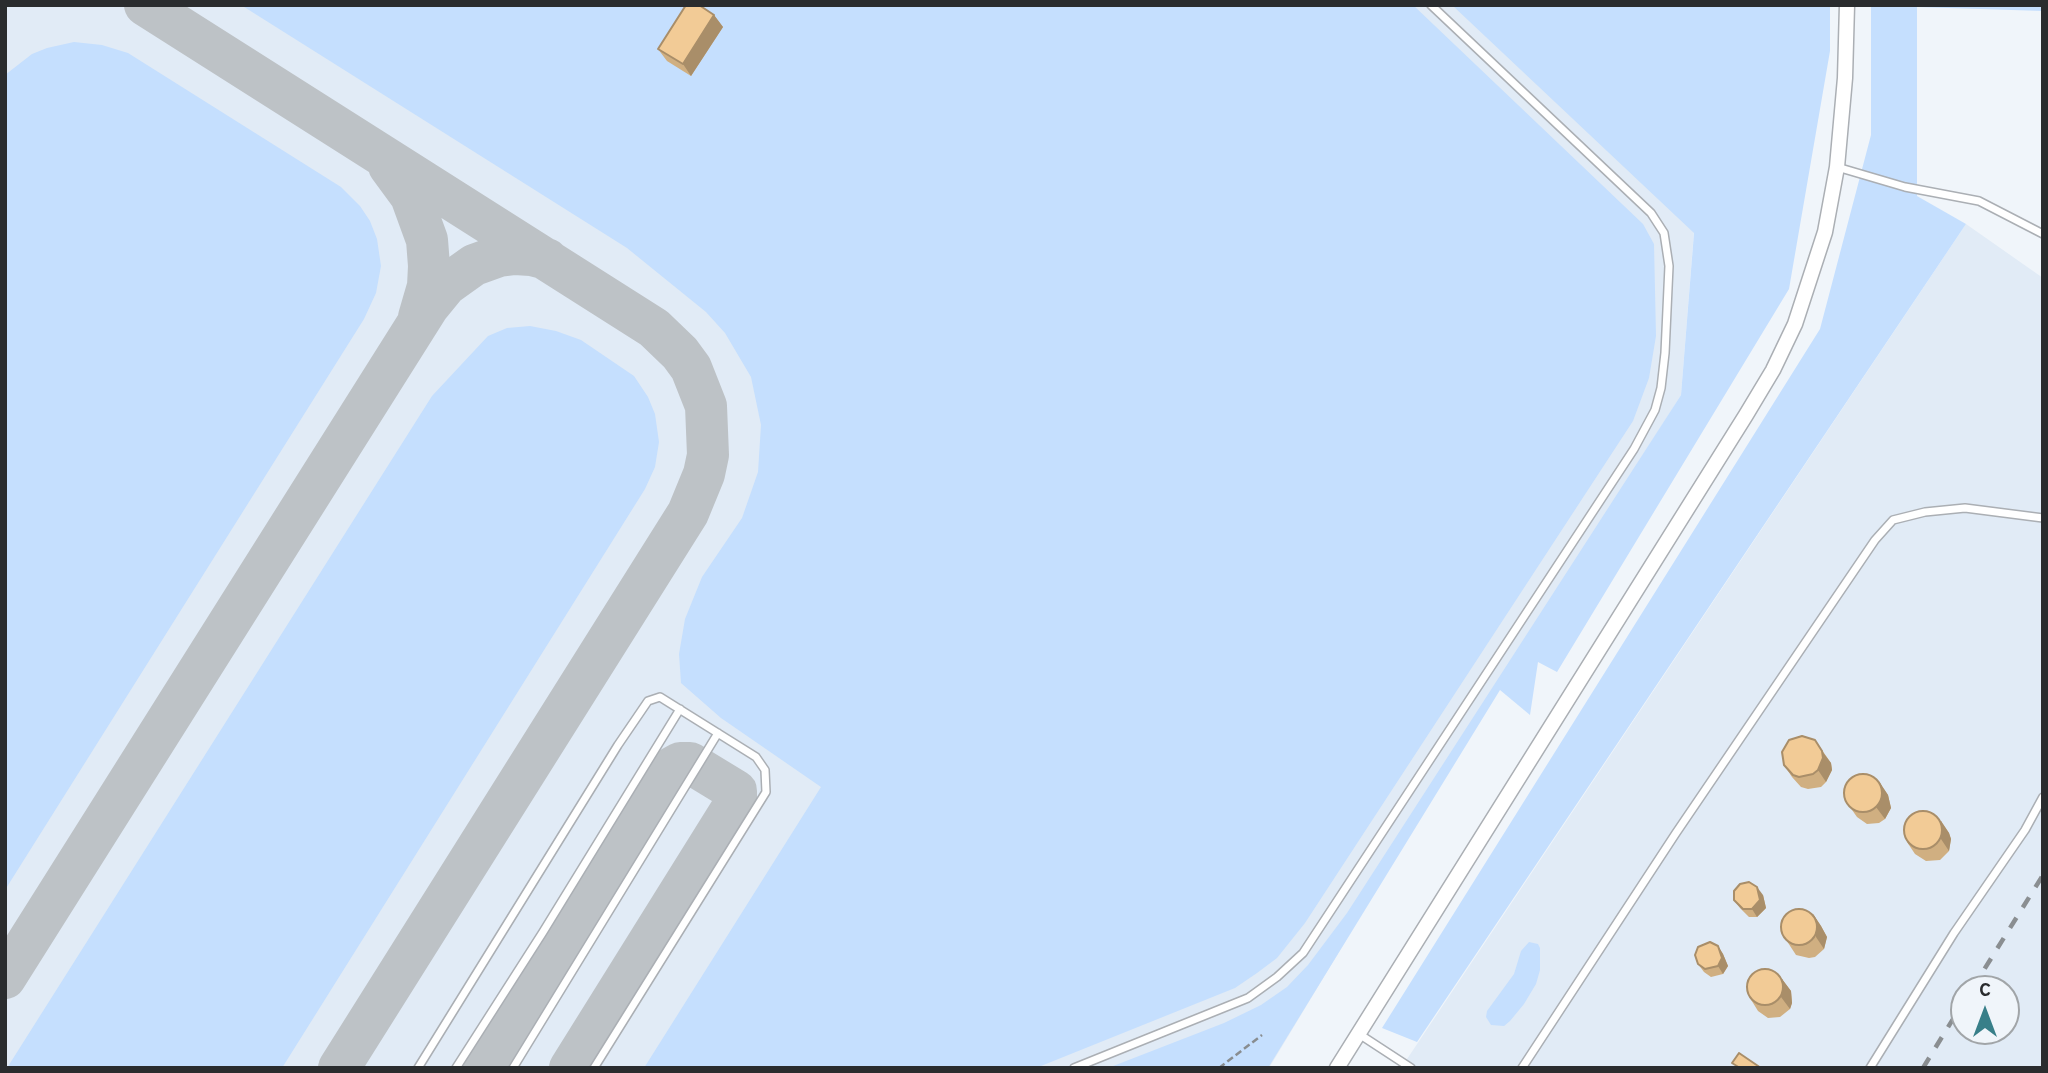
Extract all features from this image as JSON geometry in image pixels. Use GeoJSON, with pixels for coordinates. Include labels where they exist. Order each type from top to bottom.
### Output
{"type":"FeatureCollection","features":[{"type":"Feature","properties":{"kind":"street"},"geometry":{"type":"LineString","coordinates":[[1337,1068],[1773,370],[1795,324],[1825,232],[1837,167],[1845,78],[1847,5]]}},
{"type":"Feature","properties":{"kind":"lane"},"geometry":{"type":"LineString","coordinates":[[1074,1068],[1248,998],[1277,977],[1303,953],[1634,449],[1655,410],[1661,388],[1665,353],[1669,266],[1664,233],[1651,213],[1431,5]]}},
{"type":"Feature","properties":{"kind":"lane"},"geometry":{"type":"LineString","coordinates":[[1837,167],[1905,187],[1979,201],[2043,234]]}},
{"type":"Feature","properties":{"kind":"lane"},"geometry":{"type":"LineString","coordinates":[[1522,1068],[1676,833],[1875,540],[1892,520],[1925,512],[1965,508],[2043,518]]}},
{"type":"Feature","properties":{"kind":"lane"},"geometry":{"type":"LineString","coordinates":[[418,1068],[648,701],[660,697],[756,757],[765,770],[766,792],[593,1068]]}},
{"type":"Feature","properties":{"kind":"lane"},"geometry":{"type":"LineString","coordinates":[[456,1068],[680,709]]}},
{"type":"Feature","properties":{"kind":"lane"},"geometry":{"type":"LineString","coordinates":[[513,1068],[718,733]]}},
{"type":"Feature","properties":{"kind":"lane"},"geometry":{"type":"LineString","coordinates":[[1870,1068],[1954,933],[2025,830],[2043,797]]}},
{"type":"Feature","properties":{"kind":"lane"},"geometry":{"type":"LineString","coordinates":[[1359,1034],[1411,1068]]}},
{"type":"Feature","properties":{"kind":"path"},"geometry":{"type":"LineString","coordinates":[[1219,1068],[1262,1035]]}},
{"type":"Feature","properties":{"kind":"shaded area"},"geometry":{"type":"Polygon","coordinates":[[[5,5],[1712,5],[1681,395],[1498,688],[1269,1068],[5,1068],[5,5]]]}},
{"type":"Feature","properties":{"kind":"shaded area"},"geometry":{"type":"Polygon","coordinates":[[[241,5],[1413,5],[1643,224],[1654,244],[1656,336],[1649,378],[1633,421],[1305,923],[1277,958],[1257,973],[1235,988],[1036,1068],[644,1068],[821,787],[721,718],[681,683],[679,654],[685,619],[702,577],[742,518],[758,472],[761,425],[751,377],[725,333],[706,312],[627,248],[241,5]]]}},
{"type":"Feature","properties":{"kind":"shaded area"},"geometry":{"type":"Polygon","coordinates":[[[1452,5],[1830,5],[1830,51],[1789,289],[1557,672],[1538,662],[1530,715],[1500,690],[1268,1068],[1108,1068],[1224,1023],[1261,1005],[1287,987],[1308,965],[1347,913],[1681,395],[1694,233],[1452,5]]]}},
{"type":"Feature","properties":{"kind":"shaded area"},"geometry":{"type":"Polygon","coordinates":[[[1871,5],[2043,5],[2043,11],[1917,7],[1917,196],[1966,224],[1417,1042],[1382,1028],[1820,329],[1871,135],[1871,5]]]}},
{"type":"Feature","properties":{"kind":"shaded area"},"geometry":{"type":"Polygon","coordinates":[[[74,42],[102,45],[128,53],[341,187],[360,206],[370,221],[377,239],[381,266],[376,293],[364,319],[5,890],[5,75],[32,54],[74,42]]]}},
{"type":"Feature","properties":{"kind":"shaded area"},"geometry":{"type":"Polygon","coordinates":[[[1966,224],[2043,278],[2043,1068],[1401,1068],[1966,224]]]}},
{"type":"Feature","properties":{"kind":"shaded area"},"geometry":{"type":"Polygon","coordinates":[[[530,326],[581,340],[634,376],[655,414],[659,442],[655,467],[645,489],[282,1068],[7,1068],[432,396],[488,336],[507,328],[530,326]]]}},
{"type":"Feature","properties":{"kind":"shaded area"},"geometry":{"type":"Polygon","coordinates":[[[1529,942],[1538,944],[1540,948],[1540,970],[1536,984],[1510,1021],[1504,1026],[1491,1025],[1486,1017],[1487,1011],[1514,974],[1521,951],[1529,942]]]}},
{"type":"Feature","properties":{"kind":"building"},"geometry":{"type":"Polygon","coordinates":[[[686,5],[699,5],[714,15],[683,64],[658,49],[686,5]]]}},
{"type":"Feature","properties":{"kind":"building"},"geometry":{"type":"Polygon","coordinates":[[[1802,736],[1815,740],[1823,758],[1818,770],[1813,774],[1799,777],[1793,775],[1784,765],[1782,752],[1789,740],[1802,736]]]}},
{"type":"Feature","properties":{"kind":"building"},"geometry":{"type":"Polygon","coordinates":[[[1863,774],[1876,780],[1882,793],[1876,806],[1863,812],[1850,806],[1844,793],[1850,780],[1863,774]]]}},
{"type":"Feature","properties":{"kind":"building"},"geometry":{"type":"Polygon","coordinates":[[[1923,811],[1937,816],[1942,830],[1937,844],[1923,849],[1909,844],[1904,830],[1909,816],[1923,811]]]}},
{"type":"Feature","properties":{"kind":"building"},"geometry":{"type":"Polygon","coordinates":[[[1749,882],[1757,887],[1760,900],[1752,909],[1743,909],[1734,900],[1734,891],[1740,884],[1749,882]]]}},
{"type":"Feature","properties":{"kind":"building"},"geometry":{"type":"Polygon","coordinates":[[[1799,909],[1812,914],[1817,927],[1812,940],[1799,945],[1786,940],[1781,927],[1786,914],[1799,909]]]}},
{"type":"Feature","properties":{"kind":"building"},"geometry":{"type":"Polygon","coordinates":[[[1710,942],[1718,946],[1722,958],[1718,966],[1705,969],[1698,964],[1695,955],[1698,947],[1710,942]]]}},
{"type":"Feature","properties":{"kind":"building"},"geometry":{"type":"Polygon","coordinates":[[[1765,969],[1778,974],[1783,987],[1778,1000],[1765,1005],[1752,1000],[1747,987],[1752,974],[1765,969]]]}},
{"type":"Feature","properties":{"kind":"building"},"geometry":{"type":"Polygon","coordinates":[[[1739,1053],[1761,1068],[1740,1068],[1732,1063],[1739,1053]]]}},
{"type":"Feature","properties":{"kind":"taxiway"},"geometry":{"type":"LineString","coordinates":[[145,5],[654,328],[680,353],[691,368],[706,406],[708,455],[704,474],[688,513],[339,1068]]}},
{"type":"Feature","properties":{"kind":"taxiway"},"geometry":{"type":"LineString","coordinates":[[389,166],[411,196],[427,240],[428,286],[419,317]]}},
{"type":"Feature","properties":{"kind":"taxiway"},"geometry":{"type":"LineString","coordinates":[[5,978],[428,307],[446,285],[474,265],[499,256],[515,254],[547,259]]}},
{"type":"Feature","properties":{"kind":"taxiway"},"geometry":{"type":"LineString","coordinates":[[483,1068],[671,768],[680,763],[690,763],[736,791],[736,802],[570,1068]]}},
{"type":"Feature","properties":{"kind":"railway"},"geometry":{"type":"LineString","coordinates":[[1981,975],[2043,875]]}},
{"type":"Feature","properties":{"kind":"railway"},"geometry":{"type":"LineString","coordinates":[[1923,1068],[1950,1024]]}}]}
